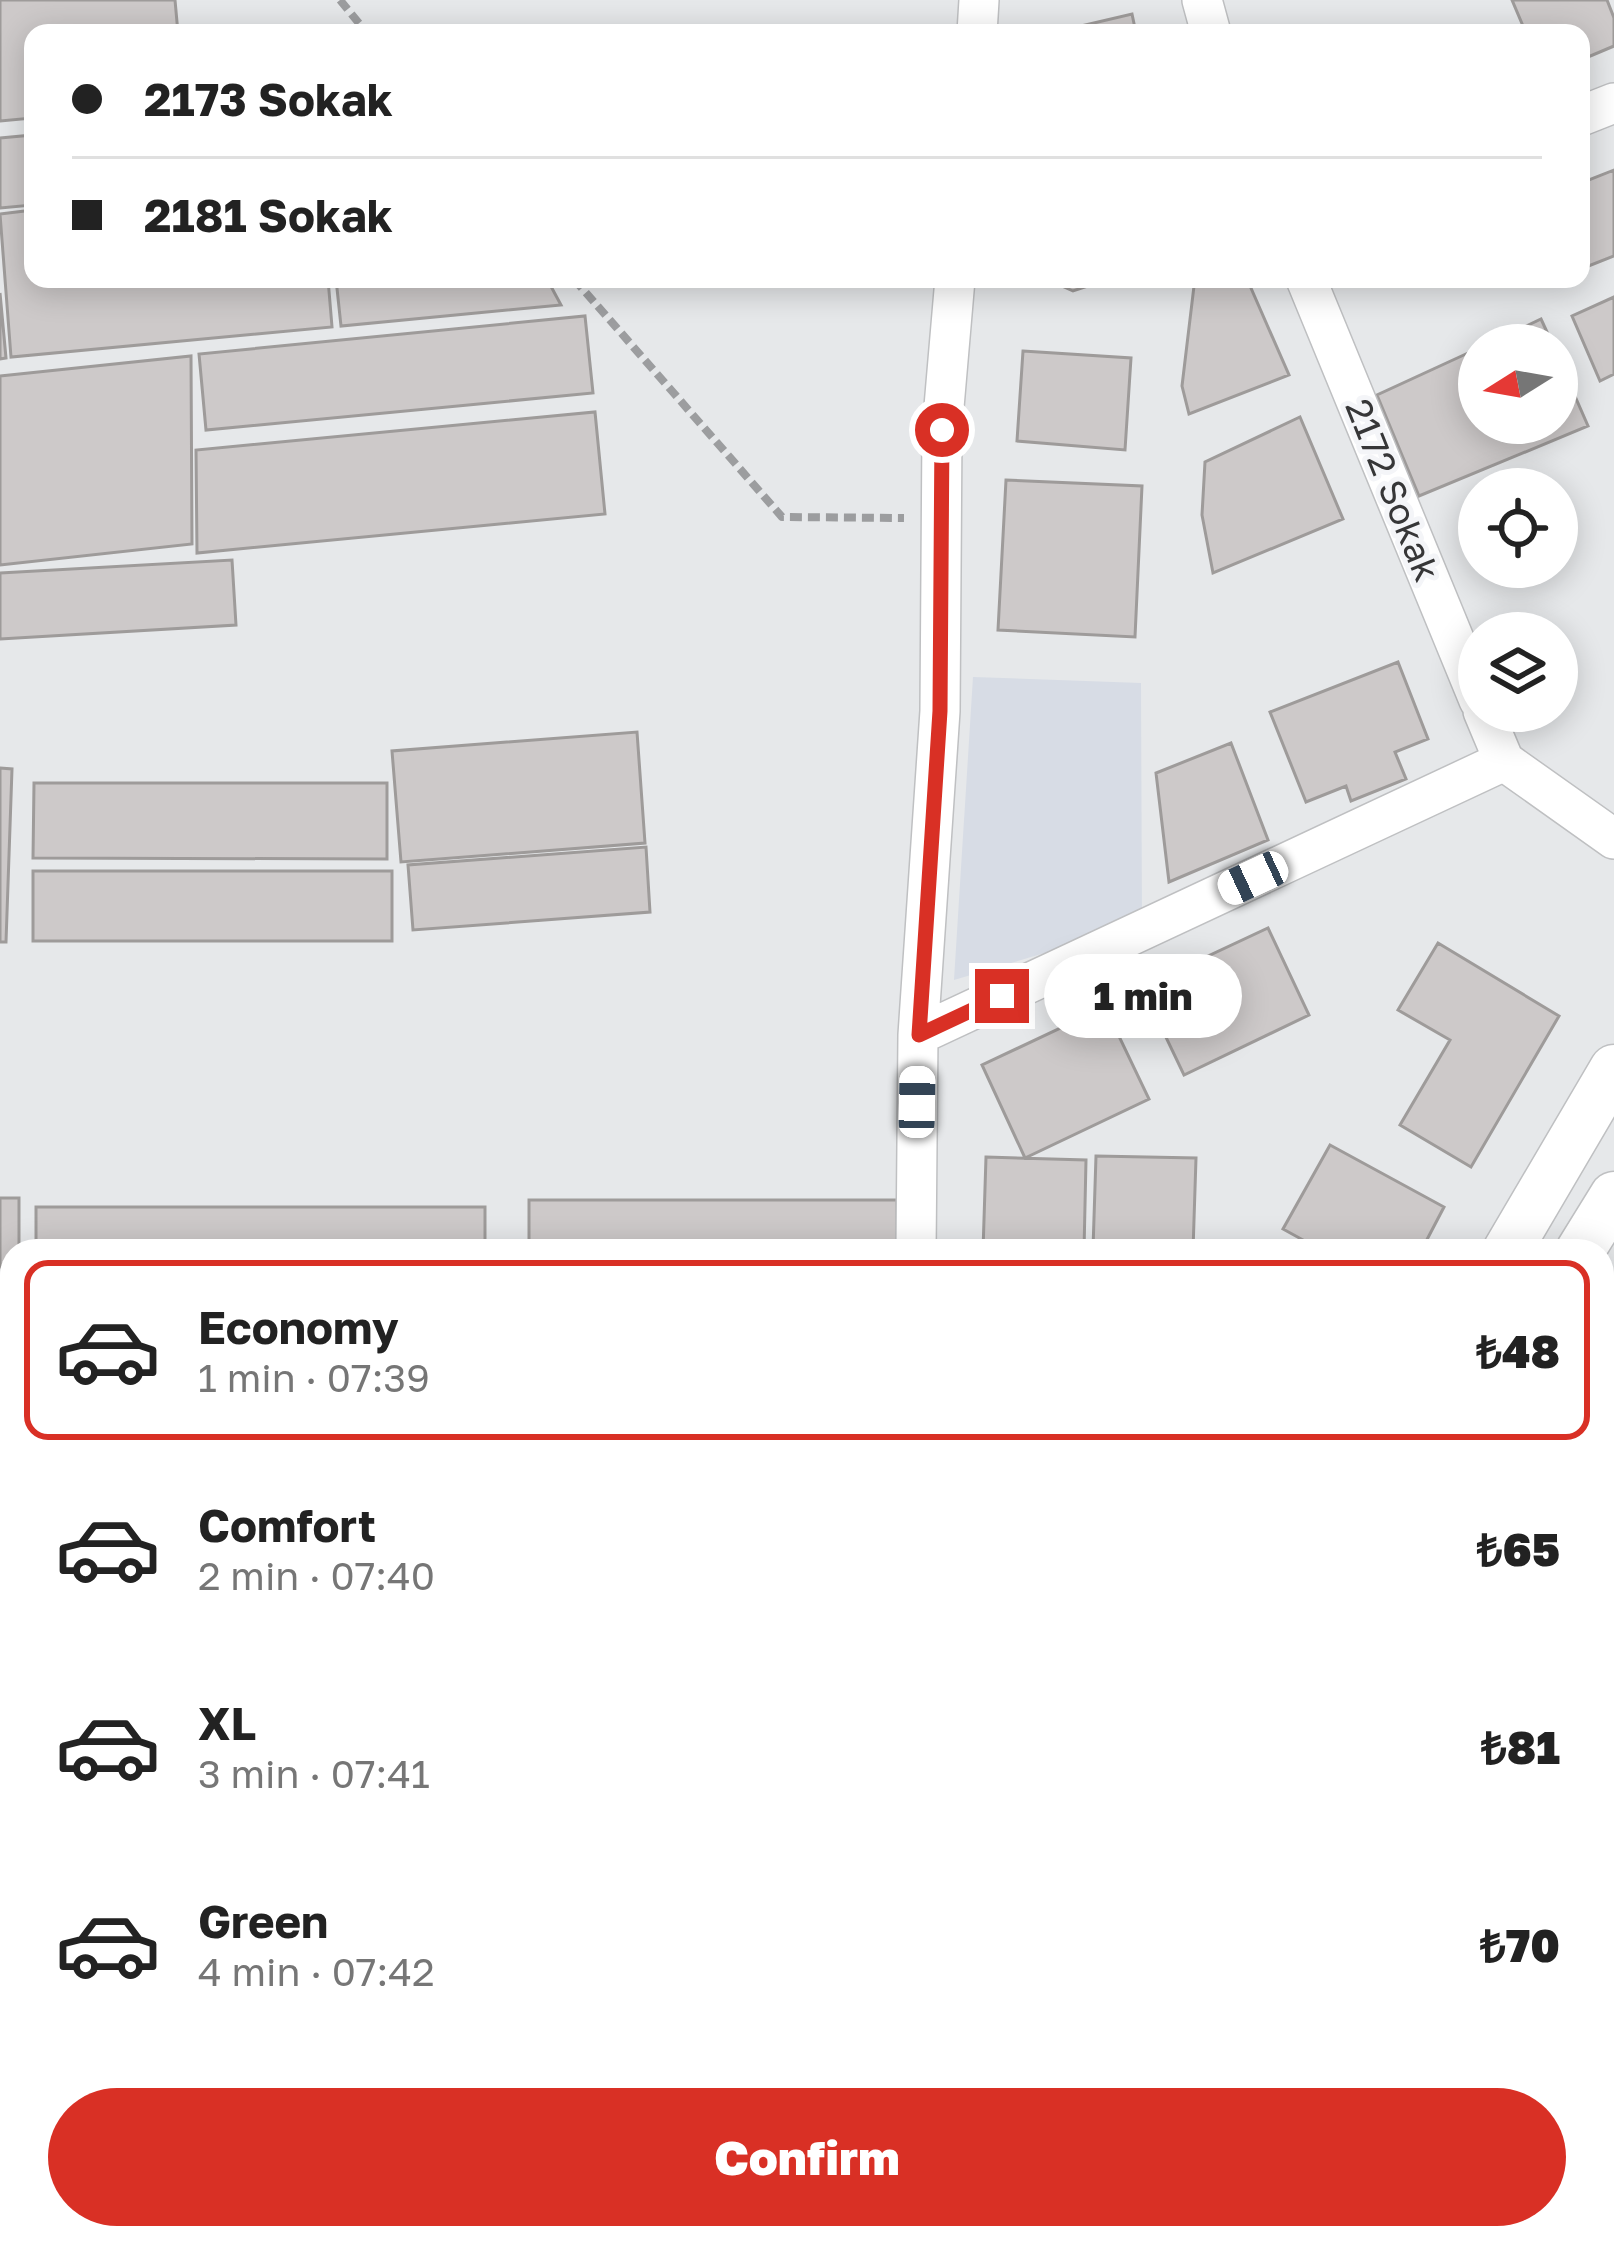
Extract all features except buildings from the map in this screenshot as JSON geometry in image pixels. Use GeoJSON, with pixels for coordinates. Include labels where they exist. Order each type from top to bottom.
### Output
{"type":"FeatureCollection","features":[{"type":"Feature","properties":{"kind":"street"},"geometry":{"type":"LineString","coordinates":[[916,1239],[919,1035],[940,711],[942,430],[954,288]]}},
{"type":"Feature","properties":{"kind":"street","name":"2172 Sokak"},"geometry":{"type":"LineString","coordinates":[[1310,288],[1458,649]]}},
{"type":"Feature","properties":{"kind":"street"},"geometry":{"type":"LineString","coordinates":[[1492,732],[1504,761],[1614,839]]}},
{"type":"Feature","properties":{"kind":"street"},"geometry":{"type":"LineString","coordinates":[[919,1035],[1504,761]]}},
{"type":"Feature","properties":{"kind":"street"},"geometry":{"type":"LineString","coordinates":[[1514,1239],[1614,1069]]}},
{"type":"Feature","properties":{"kind":"street"},"geometry":{"type":"LineString","coordinates":[[1587,1239],[1614,1196]]}},
{"type":"Feature","properties":{"kind":"path"},"geometry":{"type":"LineString","coordinates":[[340,0],[360,24]]}},
{"type":"Feature","properties":{"kind":"path"},"geometry":{"type":"LineString","coordinates":[[582,288],[782,517],[941,518]]}},
{"type":"Feature","properties":{"kind":"shaded area"},"geometry":{"type":"Polygon","coordinates":[[[973,677],[1141,683],[1142,924],[954,980],[973,677]]]}},
{"type":"Feature","properties":{"kind":"route"},"geometry":{"type":"LineString","coordinates":[[942,430],[940,711],[919,1035],[1002,996]]}}]}
